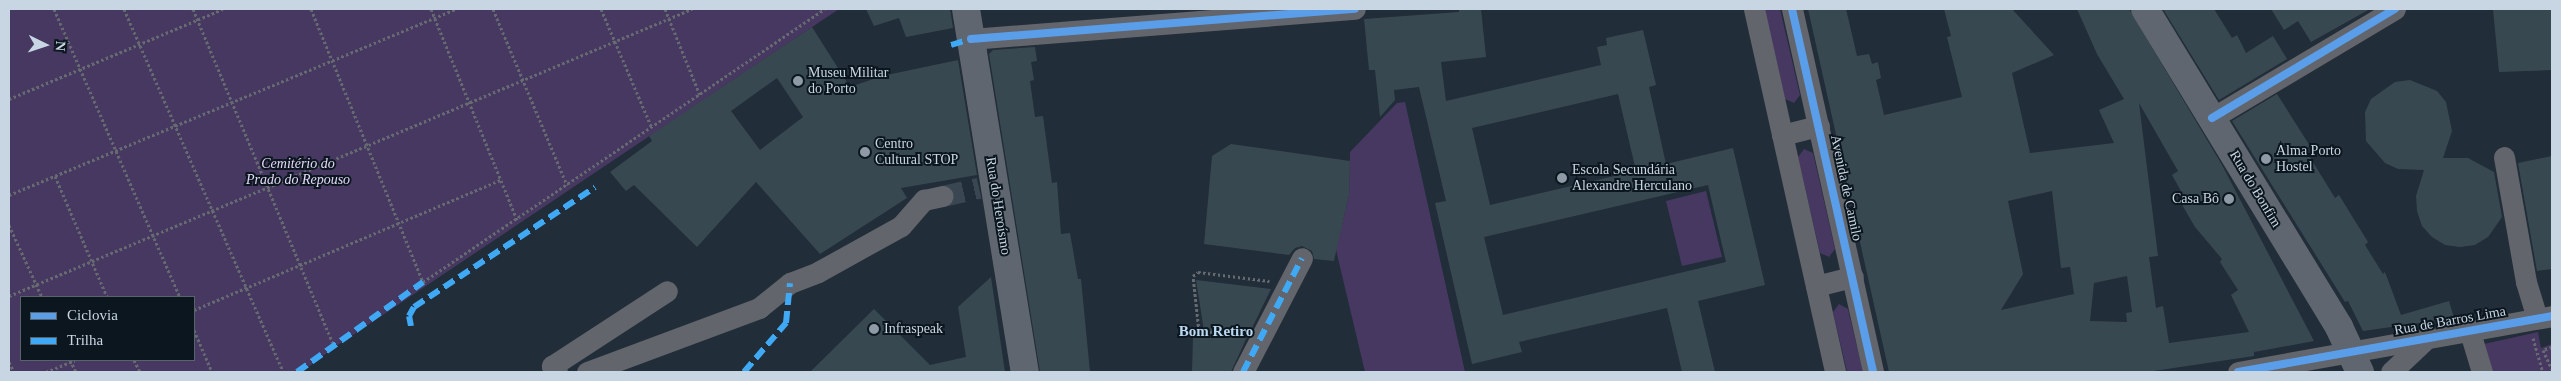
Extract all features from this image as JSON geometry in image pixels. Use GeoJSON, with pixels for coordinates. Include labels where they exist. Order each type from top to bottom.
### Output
{"type":"FeatureCollection","features":[{"type":"Feature","properties":{"kind":"main road","name":"Rua do Heroísmo"},"geometry":{"type":"LineString","coordinates":[[966,9],[987,186],[1025,372]]}},
{"type":"Feature","properties":{"kind":"main road","name":"Rua do Bonfim"},"geometry":{"type":"LineString","coordinates":[[2144,9],[2212,118],[2356,362]]}},
{"type":"Feature","properties":{"kind":"street"},"geometry":{"type":"LineString","coordinates":[[971,39],[1354,9]]}},
{"type":"Feature","properties":{"kind":"street"},"geometry":{"type":"LineString","coordinates":[[1754,9],[1835,372]]}},
{"type":"Feature","properties":{"kind":"street","name":"Avenida de Camilo"},"geometry":{"type":"LineString","coordinates":[[1792,9],[1873,372]]}},
{"type":"Feature","properties":{"kind":"street"},"geometry":{"type":"LineString","coordinates":[[2212,118],[2395,9]]}},
{"type":"Feature","properties":{"kind":"street","name":"Avenida de Camilo"},"geometry":{"type":"LineString","coordinates":[[1782,135],[1819,126]]}},
{"type":"Feature","properties":{"kind":"street"},"geometry":{"type":"LineString","coordinates":[[2504,157],[2526,282],[2545,317]]}},
{"type":"Feature","properties":{"kind":"street"},"geometry":{"type":"LineString","coordinates":[[587,372],[759,308],[790,283],[818,272],[901,226],[924,200],[943,196]]}},
{"type":"Feature","properties":{"kind":"street"},"geometry":{"type":"LineString","coordinates":[[1243,372],[1263,337],[1287,284],[1296,274],[1302,258]]}},
{"type":"Feature","properties":{"kind":"street"},"geometry":{"type":"LineString","coordinates":[[1816,286],[1853,277]]}},
{"type":"Feature","properties":{"kind":"street"},"geometry":{"type":"LineString","coordinates":[[558,372],[552,366],[667,291]]}},
{"type":"Feature","properties":{"kind":"street","name":"Rua de Barros Lima"},"geometry":{"type":"LineString","coordinates":[[2238,372],[2356,362],[2426,339],[2469,329],[2545,317]]}},
{"type":"Feature","properties":{"kind":"street"},"geometry":{"type":"LineString","coordinates":[[2469,329],[2482,372]]}},
{"type":"Feature","properties":{"kind":"street","name":"Rua de Barros Lima"},"geometry":{"type":"LineString","coordinates":[[2391,372],[2426,339]]}},
{"type":"Feature","properties":{"kind":"path"},"geometry":{"type":"LineString","coordinates":[[54,9],[180,296]]}},
{"type":"Feature","properties":{"kind":"path"},"geometry":{"type":"LineString","coordinates":[[124,9],[283,372]]}},
{"type":"Feature","properties":{"kind":"path"},"geometry":{"type":"LineString","coordinates":[[193,9],[333,344]]}},
{"type":"Feature","properties":{"kind":"path"},"geometry":{"type":"LineString","coordinates":[[9,99],[223,9]]}},
{"type":"Feature","properties":{"kind":"path"},"geometry":{"type":"LineString","coordinates":[[311,9],[423,282],[568,186],[825,9]]}},
{"type":"Feature","properties":{"kind":"path"},"geometry":{"type":"LineString","coordinates":[[431,9],[517,220]]}},
{"type":"Feature","properties":{"kind":"path"},"geometry":{"type":"LineString","coordinates":[[9,195],[332,58],[455,9]]}},
{"type":"Feature","properties":{"kind":"path"},"geometry":{"type":"LineString","coordinates":[[492,9],[568,186]]}},
{"type":"Feature","properties":{"kind":"path"},"geometry":{"type":"LineString","coordinates":[[601,9],[652,128]]}},
{"type":"Feature","properties":{"kind":"path"},"geometry":{"type":"LineString","coordinates":[[665,9],[700,95]]}},
{"type":"Feature","properties":{"kind":"path"},"geometry":{"type":"LineString","coordinates":[[9,296],[692,9]]}},
{"type":"Feature","properties":{"kind":"path"},"geometry":{"type":"LineString","coordinates":[[55,176],[107,296]]}},
{"type":"Feature","properties":{"kind":"path"},"geometry":{"type":"LineString","coordinates":[[195,310],[501,180]]}},
{"type":"Feature","properties":{"kind":"path"},"geometry":{"type":"LineString","coordinates":[[9,225],[42,296]]}},
{"type":"Feature","properties":{"kind":"path"},"geometry":{"type":"LineString","coordinates":[[1263,337],[1199,331],[1193,276],[1198,272],[1287,284]]}},
{"type":"Feature","properties":{"kind":"path"},"geometry":{"type":"LineString","coordinates":[[195,332],[212,372]]}},
{"type":"Feature","properties":{"kind":"path"},"geometry":{"type":"LineString","coordinates":[[2524,339],[2533,337],[2543,372]]}},
{"type":"Feature","properties":{"kind":"path"},"geometry":{"type":"LineString","coordinates":[[2552,347],[2542,350],[2552,369]]}},
{"type":"Feature","properties":{"kind":"path"},"geometry":{"type":"LineString","coordinates":[[46,372],[71,361],[76,372]]}},
{"type":"Feature","properties":{"kind":"path"},"geometry":{"type":"LineString","coordinates":[[9,362],[14,372]]}},
{"type":"Feature","properties":{"kind":"green space","name":"Cemitério do Prado do Repouso"},"geometry":{"type":"Polygon","coordinates":[[[9,9],[839,9],[332,349],[302,372],[9,372],[9,9]]]}},
{"type":"Feature","properties":{"kind":"green space"},"geometry":{"type":"Polygon","coordinates":[[[1764,9],[1780,9],[1800,95],[1794,103],[1785,99],[1764,9]]]}},
{"type":"Feature","properties":{"kind":"green space"},"geometry":{"type":"Polygon","coordinates":[[[1405,102],[1465,372],[1365,372],[1336,250],[1349,195],[1350,152],[1397,103],[1405,102]]]}},
{"type":"Feature","properties":{"kind":"green space"},"geometry":{"type":"Polygon","coordinates":[[[1804,149],[1813,153],[1835,249],[1829,257],[1820,253],[1798,157],[1804,149]]]}},
{"type":"Feature","properties":{"kind":"green space"},"geometry":{"type":"Polygon","coordinates":[[[1706,191],[1722,257],[1682,266],[1666,201],[1706,191]]]}},
{"type":"Feature","properties":{"kind":"green space"},"geometry":{"type":"Polygon","coordinates":[[[1839,304],[1848,309],[1863,372],[1847,372],[1833,312],[1839,304]]]}},
{"type":"Feature","properties":{"kind":"green space"},"geometry":{"type":"Polygon","coordinates":[[[2538,332],[2541,348],[2552,344],[2552,372],[2492,372],[2484,344],[2538,332]]]}},
{"type":"Feature","properties":{"kind":"building"},"geometry":{"type":"Polygon","coordinates":[[[866,9],[950,9],[953,28],[906,37],[899,18],[874,26],[866,9]]]}},
{"type":"Feature","properties":{"kind":"building"},"geometry":{"type":"Polygon","coordinates":[[[1459,9],[1481,9],[1486,57],[1441,62],[1446,101],[1601,65],[1597,47],[1607,45],[1606,38],[1643,30],[1656,85],[1649,87],[1666,164],[1733,148],[1765,285],[1698,301],[1715,372],[1682,372],[1667,308],[1519,342],[1522,352],[1472,364],[1435,203],[1446,201],[1419,87],[1394,90],[1395,100],[1380,117],[1375,70],[1369,70],[1364,19],[1459,12],[1459,9]],[[1618,94],[1472,128],[1490,205],[1636,171],[1618,94]],[[1708,185],[1484,237],[1503,315],[1726,262],[1708,185]]]}},
{"type":"Feature","properties":{"kind":"building"},"geometry":{"type":"Polygon","coordinates":[[[1808,9],[1846,9],[1857,56],[1869,54],[1872,64],[1878,62],[1881,78],[1876,80],[1884,115],[1962,97],[1947,37],[1951,36],[1944,9],[2012,9],[2054,55],[2012,73],[2030,153],[2114,143],[2099,110],[2124,99],[2097,54],[2077,9],[2129,9],[2222,165],[2314,341],[2254,352],[2254,356],[2147,372],[1889,372],[1808,9]],[[2139,103],[2158,256],[2149,257],[2156,308],[2163,306],[2169,343],[2249,332],[2231,295],[2238,290],[2220,262],[2222,259],[2195,227],[2181,203],[2186,200],[2172,175],[2178,171],[2139,103]],[[2052,191],[2008,201],[2023,274],[2001,310],[2074,294],[2070,267],[2061,268],[2052,191]],[[2127,276],[2094,283],[2090,321],[2127,322],[2126,313],[2132,312],[2127,276]]]}},
{"type":"Feature","properties":{"kind":"building"},"geometry":{"type":"Polygon","coordinates":[[[2163,9],[2214,9],[2232,38],[2237,35],[2246,53],[2273,36],[2287,59],[2219,100],[2163,9]]]}},
{"type":"Feature","properties":{"kind":"building"},"geometry":{"type":"Polygon","coordinates":[[[2271,9],[2370,9],[2311,42],[2298,21],[2284,30],[2271,9]]]}},
{"type":"Feature","properties":{"kind":"building"},"geometry":{"type":"Polygon","coordinates":[[[2493,9],[2552,9],[2552,70],[2499,72],[2493,9]]]}},
{"type":"Feature","properties":{"kind":"building"},"geometry":{"type":"Polygon","coordinates":[[[812,27],[850,87],[882,76],[958,60],[977,175],[901,188],[907,198],[820,254],[756,182],[697,247],[634,185],[626,191],[610,172],[652,141],[649,136],[812,27]],[[777,78],[731,111],[760,150],[803,117],[777,78]]]}},
{"type":"Feature","properties":{"kind":"building"},"geometry":{"type":"Polygon","coordinates":[[[1035,47],[1037,61],[1031,62],[1034,80],[1030,81],[1035,117],[1043,116],[1052,183],[1057,182],[1061,234],[1070,233],[1078,279],[1081,279],[1090,372],[1040,372],[989,54],[993,50],[1035,47]]]}},
{"type":"Feature","properties":{"kind":"building"},"geometry":{"type":"Polygon","coordinates":[[[2410,80],[2437,91],[2446,102],[2452,131],[2443,158],[2468,158],[2494,172],[2502,217],[2488,237],[2475,245],[2460,247],[2445,245],[2432,237],[2422,226],[2417,211],[2416,196],[2424,170],[2398,169],[2385,163],[2366,141],[2365,112],[2371,99],[2395,82],[2410,80]]]}},
{"type":"Feature","properties":{"kind":"building"},"geometry":{"type":"Polygon","coordinates":[[[2277,94],[2310,146],[2305,149],[2335,198],[2339,195],[2368,242],[2365,245],[2383,274],[2385,272],[2401,315],[2449,301],[2454,318],[2363,331],[2348,301],[2345,302],[2232,121],[2277,94]]]}},
{"type":"Feature","properties":{"kind":"building"},"geometry":{"type":"Polygon","coordinates":[[[1231,144],[1350,161],[1349,195],[1334,261],[1314,259],[1312,251],[1302,246],[1295,248],[1289,255],[1204,244],[1212,156],[1231,144]]]}},
{"type":"Feature","properties":{"kind":"building"},"geometry":{"type":"Polygon","coordinates":[[[2552,156],[2552,269],[2537,271],[2518,163],[2552,156]]]}},
{"type":"Feature","properties":{"kind":"building"},"geometry":{"type":"Polygon","coordinates":[[[991,277],[1005,372],[810,372],[874,309],[930,365],[966,357],[958,307],[991,277]]]}},
{"type":"Feature","properties":{"kind":"building"},"geometry":{"type":"Polygon","coordinates":[[[1196,280],[1271,289],[1252,328],[1243,327],[1247,337],[1231,372],[1192,372],[1193,336],[1205,337],[1196,280]]]}},
{"type":"Feature","properties":{"kind":"tunnel"},"geometry":{"type":"LineString","coordinates":[[943,196],[979,188]]}},
{"type":"Feature","properties":{"kind":"marked path"},"geometry":{"type":"LineString","coordinates":[[951,45],[971,39]]}},
{"type":"Feature","properties":{"kind":"marked path"},"geometry":{"type":"LineString","coordinates":[[411,326],[409,316],[414,307],[595,187]]}},
{"type":"Feature","properties":{"kind":"marked path"},"geometry":{"type":"LineString","coordinates":[[1243,372],[1302,258]]}},
{"type":"Feature","properties":{"kind":"marked path"},"geometry":{"type":"LineString","coordinates":[[297,372],[423,282]]}},
{"type":"Feature","properties":{"kind":"marked path"},"geometry":{"type":"LineString","coordinates":[[744,372],[786,323],[790,283]]}},
{"type":"Feature","properties":{"kind":"cycle path"},"geometry":{"type":"LineString","coordinates":[[971,39],[1355,9]]}},
{"type":"Feature","properties":{"kind":"cycle path"},"geometry":{"type":"LineString","coordinates":[[1792,9],[1873,372]]}},
{"type":"Feature","properties":{"kind":"cycle path"},"geometry":{"type":"LineString","coordinates":[[2212,118],[2395,9]]}},
{"type":"Feature","properties":{"kind":"cycle path"},"geometry":{"type":"LineString","coordinates":[[2238,372],[2552,316]]}},
{"type":"Feature","properties":{"kind":"place","name":"Museu Militar do Porto"},"geometry":{"type":"Point","coordinates":[798,81]}},
{"type":"Feature","properties":{"kind":"place","name":"Centro Cultural STOP"},"geometry":{"type":"Point","coordinates":[865,152]}},
{"type":"Feature","properties":{"kind":"place","name":"Alma Porto Hostel"},"geometry":{"type":"Point","coordinates":[2266,159]}},
{"type":"Feature","properties":{"kind":"place","name":"Escola Secundária Alexandre Herculano"},"geometry":{"type":"Point","coordinates":[1562,178]}},
{"type":"Feature","properties":{"kind":"place","name":"Casa Bô"},"geometry":{"type":"Point","coordinates":[2229,199]}},
{"type":"Feature","properties":{"kind":"place","name":"Infraspeak"},"geometry":{"type":"Point","coordinates":[874,329]}},
{"type":"Feature","properties":{"kind":"district","name":"Bom Retiro"},"geometry":{"type":"Point","coordinates":[1216,332]}}]}
